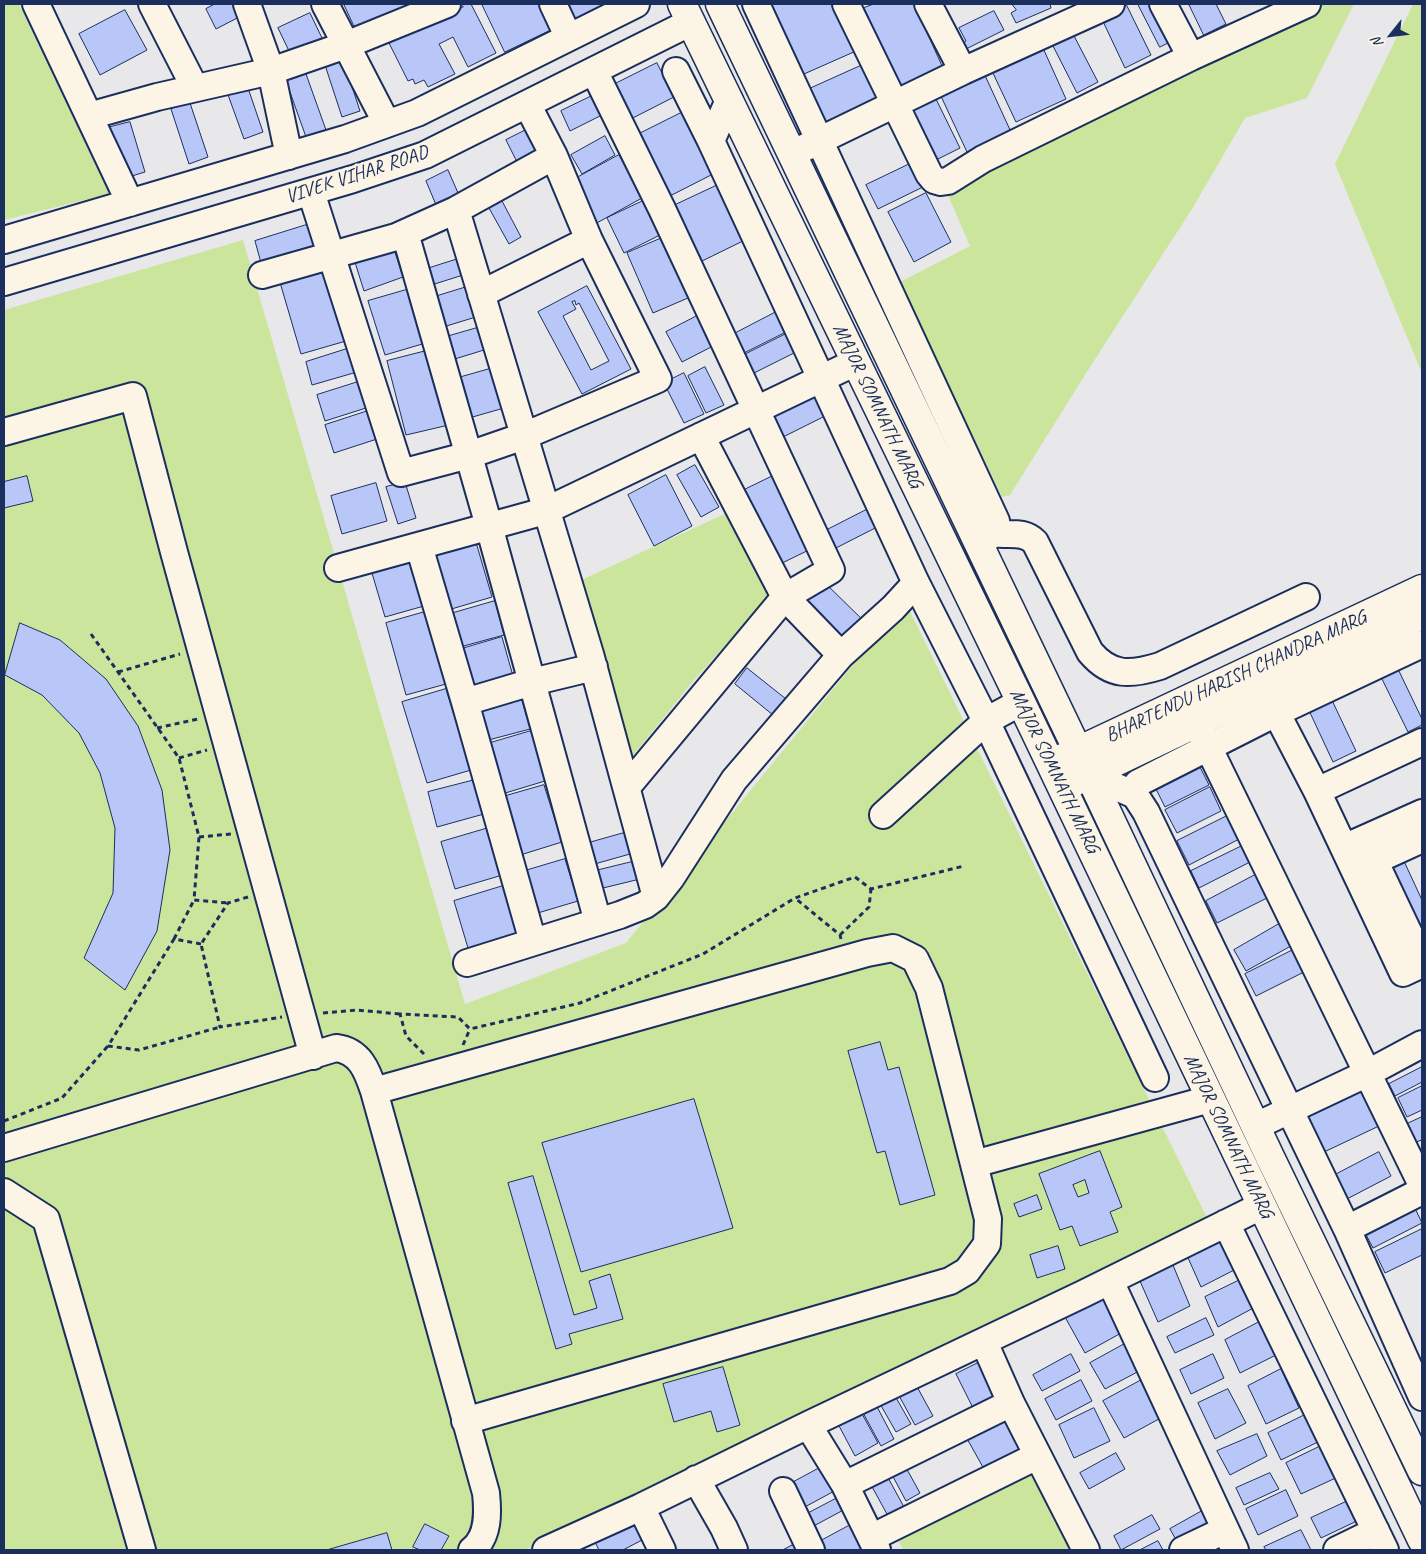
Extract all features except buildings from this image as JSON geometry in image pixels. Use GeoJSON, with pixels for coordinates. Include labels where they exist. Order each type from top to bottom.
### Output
{"type":"FeatureCollection","features":[{"type":"Feature","properties":{"kind":"main road"},"geometry":{"type":"LineString","coordinates":[[687,13],[721,5]]}},
{"type":"Feature","properties":{"kind":"main road","name":"MAJOR SOMNATH MARG"},"geometry":{"type":"LineString","coordinates":[[721,5],[792,153],[986,538],[1084,763],[1236,1085],[1422,1471]]}},
{"type":"Feature","properties":{"kind":"main road","name":"MAJOR SOMNATH MARG"},"geometry":{"type":"LineString","coordinates":[[687,13],[1021,702],[1422,1540]]}},
{"type":"Feature","properties":{"kind":"main road","name":"BHARTENDU HARISH CHANDRA MARG"},"geometry":{"type":"LineString","coordinates":[[1056,776],[1084,763],[1228,680],[1422,589]]}},
{"type":"Feature","properties":{"kind":"main road","name":"BHARTENDU HARISH CHANDRA MARG"},"geometry":{"type":"LineString","coordinates":[[1084,763],[1203,735],[1270,702],[1422,615]]}},
{"type":"Feature","properties":{"kind":"main road"},"geometry":{"type":"LineString","coordinates":[[1210,1099],[1236,1085]]}},
{"type":"Feature","properties":{"kind":"street"},"geometry":{"type":"LineString","coordinates":[[36,4],[130,203]]}},
{"type":"Feature","properties":{"kind":"street"},"geometry":{"type":"LineString","coordinates":[[152,4],[195,88]]}},
{"type":"Feature","properties":{"kind":"street"},"geometry":{"type":"LineString","coordinates":[[247,4],[271,71],[289,156]]}},
{"type":"Feature","properties":{"kind":"street"},"geometry":{"type":"LineString","coordinates":[[325,4],[387,124]]}},
{"type":"Feature","properties":{"kind":"street"},"geometry":{"type":"LineString","coordinates":[[89,116],[157,97],[271,71],[346,45],[447,4]]}},
{"type":"Feature","properties":{"kind":"street"},"geometry":{"type":"LineString","coordinates":[[553,4],[568,36]]}},
{"type":"Feature","properties":{"kind":"street"},"geometry":{"type":"LineString","coordinates":[[4,240],[345,140],[417,113],[568,36],[636,4]]}},
{"type":"Feature","properties":{"kind":"street"},"geometry":{"type":"LineString","coordinates":[[756,4],[996,521],[997,526],[986,538]]}},
{"type":"Feature","properties":{"kind":"street"},"geometry":{"type":"LineString","coordinates":[[846,4],[929,174],[934,180],[940,182],[948,181],[983,159],[1191,57],[1307,4]]}},
{"type":"Feature","properties":{"kind":"street"},"geometry":{"type":"LineString","coordinates":[[928,4],[963,71]]}},
{"type":"Feature","properties":{"kind":"street"},"geometry":{"type":"LineString","coordinates":[[792,153],[963,71],[1067,13],[1111,4]]}},
{"type":"Feature","properties":{"kind":"street"},"geometry":{"type":"LineString","coordinates":[[1162,4],[1191,57]]}},
{"type":"Feature","properties":{"kind":"street","name":"VIVEK VIHAR ROAD"},"geometry":{"type":"LineString","coordinates":[[4,282],[311,192],[425,155],[594,71],[687,13]]}},
{"type":"Feature","properties":{"kind":"street"},"geometry":{"type":"LineString","coordinates":[[594,71],[662,209],[831,570],[785,598],[627,788]]}},
{"type":"Feature","properties":{"kind":"street"},"geometry":{"type":"LineString","coordinates":[[676,71],[711,140],[916,583],[986,721],[1155,1078]]}},
{"type":"Feature","properties":{"kind":"street"},"geometry":{"type":"LineString","coordinates":[[711,140],[729,100]]}},
{"type":"Feature","properties":{"kind":"street"},"geometry":{"type":"LineString","coordinates":[[311,192],[401,473],[469,455],[524,436],[658,379],[589,240],[554,156],[527,104]]}},
{"type":"Feature","properties":{"kind":"street"},"geometry":{"type":"LineString","coordinates":[[262,275],[406,233],[456,210],[554,156]]}},
{"type":"Feature","properties":{"kind":"street"},"geometry":{"type":"LineString","coordinates":[[456,210],[594,667],[656,897]]}},
{"type":"Feature","properties":{"kind":"street"},"geometry":{"type":"LineString","coordinates":[[85,216],[96,255]]}},
{"type":"Feature","properties":{"kind":"street"},"geometry":{"type":"LineString","coordinates":[[406,233],[598,922]]}},
{"type":"Feature","properties":{"kind":"street"},"geometry":{"type":"LineString","coordinates":[[481,294],[589,240]]}},
{"type":"Feature","properties":{"kind":"street"},"geometry":{"type":"LineString","coordinates":[[338,568],[546,510],[856,362]]}},
{"type":"Feature","properties":{"kind":"street"},"geometry":{"type":"LineString","coordinates":[[4,432],[133,396],[200,648],[313,1056]]}},
{"type":"Feature","properties":{"kind":"street"},"geometry":{"type":"LineString","coordinates":[[701,436],[785,598],[841,655]]}},
{"type":"Feature","properties":{"kind":"street"},"geometry":{"type":"LineString","coordinates":[[986,538],[1021,533],[1031,537],[1090,652],[1102,665],[1114,671],[1134,672],[1160,666],[1306,596]]}},
{"type":"Feature","properties":{"kind":"street"},"geometry":{"type":"LineString","coordinates":[[419,546],[534,942]]}},
{"type":"Feature","properties":{"kind":"street"},"geometry":{"type":"LineString","coordinates":[[1228,680],[1232,670],[1238,664],[1422,574]]}},
{"type":"Feature","properties":{"kind":"street"},"geometry":{"type":"LineString","coordinates":[[466,964],[598,922],[645,904],[656,897],[671,878],[734,780],[841,655],[893,608],[916,583]]}},
{"type":"Feature","properties":{"kind":"street"},"geometry":{"type":"LineString","coordinates":[[1406,963],[1360,850],[1317,791],[1270,702],[1422,644]]}},
{"type":"Feature","properties":{"kind":"street"},"geometry":{"type":"LineString","coordinates":[[465,702],[532,682],[594,667]]}},
{"type":"Feature","properties":{"kind":"street"},"geometry":{"type":"LineString","coordinates":[[883,815],[986,721],[1021,702]]}},
{"type":"Feature","properties":{"kind":"street"},"geometry":{"type":"LineString","coordinates":[[1132,793],[1138,783],[1203,735],[1422,1184]]}},
{"type":"Feature","properties":{"kind":"street"},"geometry":{"type":"LineString","coordinates":[[1317,791],[1422,742]]}},
{"type":"Feature","properties":{"kind":"street"},"geometry":{"type":"LineString","coordinates":[[1084,763],[1135,795],[1146,812],[1347,1229],[1422,1397]]}},
{"type":"Feature","properties":{"kind":"street"},"geometry":{"type":"LineString","coordinates":[[1360,850],[1422,813]]}},
{"type":"Feature","properties":{"kind":"street"},"geometry":{"type":"LineString","coordinates":[[1360,850],[1419,848]]}},
{"type":"Feature","properties":{"kind":"street"},"geometry":{"type":"LineString","coordinates":[[374,1091],[843,947],[894,948],[915,959],[929,988],[988,1219],[987,1244],[967,1271],[950,1281],[465,1421]]}},
{"type":"Feature","properties":{"kind":"street"},"geometry":{"type":"LineString","coordinates":[[1256,1126],[1368,1073],[1422,1044]]}},
{"type":"Feature","properties":{"kind":"street"},"geometry":{"type":"LineString","coordinates":[[4,1148],[336,1048],[347,1050],[356,1056],[363,1065],[374,1091],[486,1493],[488,1517],[483,1533],[472,1550]]}},
{"type":"Feature","properties":{"kind":"street"},"geometry":{"type":"LineString","coordinates":[[974,1164],[1210,1099]]}},
{"type":"Feature","properties":{"kind":"street"},"geometry":{"type":"LineString","coordinates":[[1347,1229],[1422,1191]]}},
{"type":"Feature","properties":{"kind":"street"},"geometry":{"type":"LineString","coordinates":[[4,1192],[46,1219],[142,1550]]}},
{"type":"Feature","properties":{"kind":"street"},"geometry":{"type":"LineString","coordinates":[[546,1550],[573,1545],[641,1507],[1110,1281],[1261,1206]]}},
{"type":"Feature","properties":{"kind":"street"},"geometry":{"type":"LineString","coordinates":[[1226,1223],[1381,1541],[1337,1550]]}},
{"type":"Feature","properties":{"kind":"street"},"geometry":{"type":"LineString","coordinates":[[1110,1281],[1230,1540],[1183,1550]]}},
{"type":"Feature","properties":{"kind":"street"},"geometry":{"type":"LineString","coordinates":[[984,1342],[1011,1403],[1086,1550]]}},
{"type":"Feature","properties":{"kind":"street"},"geometry":{"type":"LineString","coordinates":[[845,1485],[1011,1403]]}},
{"type":"Feature","properties":{"kind":"street"},"geometry":{"type":"LineString","coordinates":[[808,1425],[845,1485],[874,1544],[1037,1456]]}},
{"type":"Feature","properties":{"kind":"street"},"geometry":{"type":"LineString","coordinates":[[696,1480],[724,1528],[734,1550]]}},
{"type":"Feature","properties":{"kind":"street"},"geometry":{"type":"LineString","coordinates":[[783,1491],[811,1550]]}},
{"type":"Feature","properties":{"kind":"street"},"geometry":{"type":"LineString","coordinates":[[641,1507],[662,1550]]}},
{"type":"Feature","properties":{"kind":"path"},"geometry":{"type":"LineString","coordinates":[[4,1121],[62,1098],[108,1046],[174,939],[194,900],[200,838],[178,758],[91,634]]}},
{"type":"Feature","properties":{"kind":"path"},"geometry":{"type":"LineString","coordinates":[[118,672],[200,648]]}},
{"type":"Feature","properties":{"kind":"path"},"geometry":{"type":"LineString","coordinates":[[157,728],[218,714]]}},
{"type":"Feature","properties":{"kind":"path"},"geometry":{"type":"LineString","coordinates":[[178,758],[227,745]]}},
{"type":"Feature","properties":{"kind":"path"},"geometry":{"type":"LineString","coordinates":[[200,838],[251,832]]}},
{"type":"Feature","properties":{"kind":"path"},"geometry":{"type":"LineString","coordinates":[[871,889],[964,866]]}},
{"type":"Feature","properties":{"kind":"path"},"geometry":{"type":"LineString","coordinates":[[470,1029],[580,1003],[703,954],[795,898],[855,877],[871,889]]}},
{"type":"Feature","properties":{"kind":"path"},"geometry":{"type":"LineString","coordinates":[[795,898],[843,947],[870,907],[871,889]]}},
{"type":"Feature","properties":{"kind":"path"},"geometry":{"type":"LineString","coordinates":[[194,900],[228,903],[268,892]]}},
{"type":"Feature","properties":{"kind":"path"},"geometry":{"type":"LineString","coordinates":[[220,1027],[201,944],[228,903]]}},
{"type":"Feature","properties":{"kind":"path"},"geometry":{"type":"LineString","coordinates":[[174,939],[201,944]]}},
{"type":"Feature","properties":{"kind":"path"},"geometry":{"type":"LineString","coordinates":[[108,1046],[139,1050],[220,1027],[301,1014],[357,1010],[458,1017],[470,1029]]}},
{"type":"Feature","properties":{"kind":"path"},"geometry":{"type":"LineString","coordinates":[[400,1014],[406,1036],[425,1055]]}},
{"type":"Feature","properties":{"kind":"path"},"geometry":{"type":"LineString","coordinates":[[462,1046],[470,1029]]}},
{"type":"Feature","properties":{"kind":"green space"},"geometry":{"type":"Polygon","coordinates":[[[4,4],[19,4],[109,194],[4,220],[4,4]]]}},
{"type":"Feature","properties":{"kind":"green space"},"geometry":{"type":"Polygon","coordinates":[[[1305,4],[1354,4],[1307,98],[1245,118],[1192,209],[1010,495],[1002,497],[900,282],[970,246],[941,179],[1305,4]]]}},
{"type":"Feature","properties":{"kind":"green space"},"geometry":{"type":"Polygon","coordinates":[[[1413,4],[1422,4],[1422,373],[1335,164],[1413,4]]]}},
{"type":"Feature","properties":{"kind":"green space"},"geometry":{"type":"Polygon","coordinates":[[[243,240],[465,1004],[626,943],[905,601],[1209,1222],[525,1550],[4,1550],[4,310],[243,240]]]}},
{"type":"Feature","properties":{"kind":"green space"},"geometry":{"type":"Polygon","coordinates":[[[727,513],[769,597],[695,679],[630,759],[579,581],[727,513]]]}},
{"type":"Feature","properties":{"kind":"green space"},"geometry":{"type":"Polygon","coordinates":[[[1050,1467],[1092,1550],[903,1550],[896,1535],[1050,1467]]]}}]}
